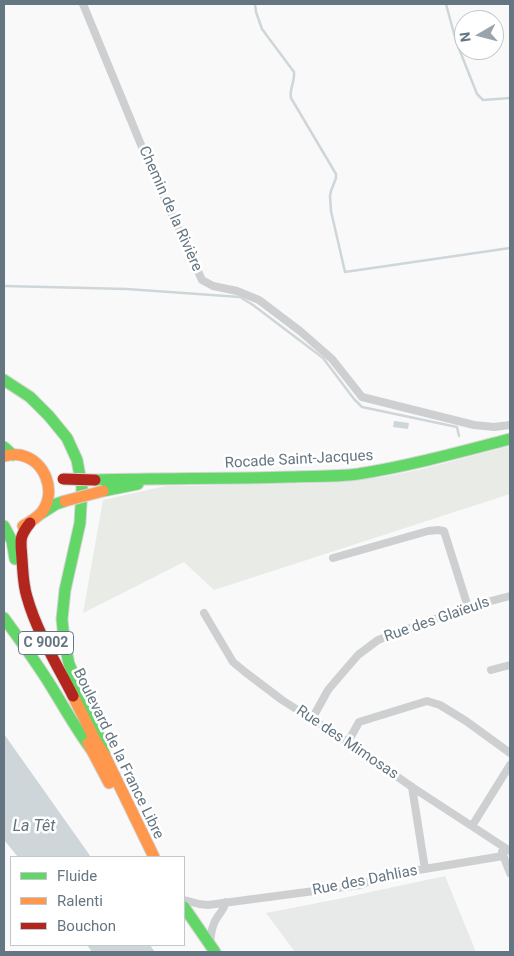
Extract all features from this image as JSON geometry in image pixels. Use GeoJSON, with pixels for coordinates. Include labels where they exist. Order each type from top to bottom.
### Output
{"type":"FeatureCollection","features":[{"type":"Feature","properties":{"kind":"main road"},"geometry":{"type":"LineString","coordinates":[[4,380],[30,397],[49,416],[67,438],[77,460],[82,487],[80,523],[65,590],[62,619],[69,664],[95,724],[105,756]]}},
{"type":"Feature","properties":{"kind":"main road","name":"Rocade Saint-Jacques"},"geometry":{"type":"LineString","coordinates":[[174,480],[356,474],[406,465],[510,439]]}},
{"type":"Feature","properties":{"kind":"main road"},"geometry":{"type":"LineString","coordinates":[[7,453],[32,460],[46,476],[49,485],[49,495],[42,513]]}},
{"type":"Feature","properties":{"kind":"main road"},"geometry":{"type":"LineString","coordinates":[[46,476],[63,479],[156,478],[174,480]]}},
{"type":"Feature","properties":{"kind":"main road"},"geometry":{"type":"LineString","coordinates":[[4,526],[13,527],[30,523],[56,504],[65,501],[128,486],[174,480]]}},
{"type":"Feature","properties":{"kind":"main road","name":"Boulevard de la France Libre"},"geometry":{"type":"LineString","coordinates":[[30,523],[23,532],[21,539],[23,579],[27,598],[40,631],[96,742],[105,756],[154,856]]}},
{"type":"Feature","properties":{"kind":"main road","name":"Boulevard de la France Libre"},"geometry":{"type":"LineString","coordinates":[[4,526],[12,541],[19,598],[25,613],[145,856]]}},
{"type":"Feature","properties":{"kind":"main road"},"geometry":{"type":"LineString","coordinates":[[4,618],[32,656],[76,728],[91,748]]}},
{"type":"Feature","properties":{"kind":"main road"},"geometry":{"type":"LineString","coordinates":[[185,909],[211,950]]}},
{"type":"Feature","properties":{"kind":"main road"},"geometry":{"type":"LineString","coordinates":[[185,919],[211,950]]}},
{"type":"Feature","properties":{"kind":"street","name":"Chemin de la Rivière"},"geometry":{"type":"LineString","coordinates":[[83,4],[151,169],[202,280],[213,286],[237,290],[259,300],[300,331],[332,359],[362,397],[474,425],[494,427],[510,425]]}},
{"type":"Feature","properties":{"kind":"street"},"geometry":{"type":"LineString","coordinates":[[332,558],[428,531],[444,531],[468,608]]}},
{"type":"Feature","properties":{"kind":"street","name":"Rue des Glaïeuls"},"geometry":{"type":"LineString","coordinates":[[312,719],[328,690],[358,654],[378,640],[468,608],[510,596]]}},
{"type":"Feature","properties":{"kind":"street","name":"Rue des Mimosas"},"geometry":{"type":"LineString","coordinates":[[204,613],[233,662],[245,672],[282,700],[501,845],[507,854]]}},
{"type":"Feature","properties":{"kind":"street"},"geometry":{"type":"LineString","coordinates":[[491,670],[510,665]]}},
{"type":"Feature","properties":{"kind":"street"},"geometry":{"type":"LineString","coordinates":[[348,742],[359,722],[427,701],[440,705],[466,721],[510,753]]}},
{"type":"Feature","properties":{"kind":"street"},"geometry":{"type":"LineString","coordinates":[[472,826],[510,765]]}},
{"type":"Feature","properties":{"kind":"street"},"geometry":{"type":"LineString","coordinates":[[412,787],[425,870]]}},
{"type":"Feature","properties":{"kind":"street"},"geometry":{"type":"LineString","coordinates":[[507,854],[510,873]]}},
{"type":"Feature","properties":{"kind":"street","name":"Rue des Dahlias"},"geometry":{"type":"LineString","coordinates":[[185,900],[208,904],[360,885],[382,876],[425,870],[507,854]]}},
{"type":"Feature","properties":{"kind":"street"},"geometry":{"type":"LineString","coordinates":[[211,950],[213,925],[217,916],[223,911],[226,902]]}},
{"type":"Feature","properties":{"kind":"shaded area"},"geometry":{"type":"Polygon","coordinates":[[[510,446],[510,494],[214,590],[184,562],[83,613],[103,500],[166,486],[328,483],[383,477],[423,469],[510,446]]]}},
{"type":"Feature","properties":{"kind":"shaded area"},"geometry":{"type":"Polygon","coordinates":[[[445,876],[476,952],[295,952],[266,913],[338,899],[445,876]]]}},
{"type":"Feature","properties":{"kind":"water"},"geometry":{"type":"Polygon","coordinates":[[[394,421],[409,423],[408,429],[393,427],[394,421]]]}},
{"type":"Feature","properties":{"kind":"water","name":"La Têt"},"geometry":{"type":"Polygon","coordinates":[[[4,734],[90,856],[17,856],[4,840],[4,734]]]}},
{"type":"Feature","properties":{"kind":"water"},"geometry":{"type":"Polygon","coordinates":[[[88,946],[151,946],[155,952],[92,952],[88,946]]]}},
{"type":"Feature","properties":{"kind":"waterway"},"geometry":{"type":"LineString","coordinates":[[255,4],[262,29],[294,72],[291,98],[336,174],[330,196],[331,211],[345,272],[510,248]]}},
{"type":"Feature","properties":{"kind":"waterway"},"geometry":{"type":"LineString","coordinates":[[446,4],[456,41],[477,94],[483,100],[510,98]]}},
{"type":"Feature","properties":{"kind":"waterway"},"geometry":{"type":"LineString","coordinates":[[4,286],[127,289],[240,297],[323,358],[362,407],[457,427],[459,436]]}},
{"type":"Feature","properties":{"kind":"traffic: fast"},"geometry":{"type":"LineString","coordinates":[[4,380],[30,397],[49,416],[67,438],[77,460],[82,487],[80,523],[65,590],[62,619],[69,664],[95,724],[105,756]]}},
{"type":"Feature","properties":{"kind":"traffic: fast"},"geometry":{"type":"LineString","coordinates":[[95,480],[349,475],[415,463],[510,439]]}},
{"type":"Feature","properties":{"kind":"traffic: fast"},"geometry":{"type":"LineString","coordinates":[[4,447],[13,455]]}},
{"type":"Feature","properties":{"kind":"traffic: fast"},"geometry":{"type":"LineString","coordinates":[[103,491],[138,484]]}},
{"type":"Feature","properties":{"kind":"traffic: fast"},"geometry":{"type":"LineString","coordinates":[[42,513],[56,504],[65,501]]}},
{"type":"Feature","properties":{"kind":"traffic: fast"},"geometry":{"type":"LineString","coordinates":[[4,526],[12,541],[15,559]]}},
{"type":"Feature","properties":{"kind":"traffic: fast"},"geometry":{"type":"LineString","coordinates":[[4,618],[40,668],[91,749]]}},
{"type":"Feature","properties":{"kind":"traffic: fast"},"geometry":{"type":"LineString","coordinates":[[185,908],[215,952]]}},
{"type":"Feature","properties":{"kind":"traffic: slow"},"geometry":{"type":"LineString","coordinates":[[4,456],[18,455],[29,458],[42,470],[46,478],[48,486],[46,504],[40,514],[23,526]]}},
{"type":"Feature","properties":{"kind":"traffic: slow"},"geometry":{"type":"LineString","coordinates":[[65,501],[103,491]]}},
{"type":"Feature","properties":{"kind":"traffic: slow"},"geometry":{"type":"LineString","coordinates":[[73,696],[105,756],[154,856]]}},
{"type":"Feature","properties":{"kind":"traffic: slow"},"geometry":{"type":"LineString","coordinates":[[88,743],[109,783]]}},
{"type":"Feature","properties":{"kind":"traffic: jam"},"geometry":{"type":"LineString","coordinates":[[63,479],[95,480]]}},
{"type":"Feature","properties":{"kind":"traffic: jam"},"geometry":{"type":"LineString","coordinates":[[30,523],[21,540],[23,578],[26,592],[41,635],[73,696]]}}]}
